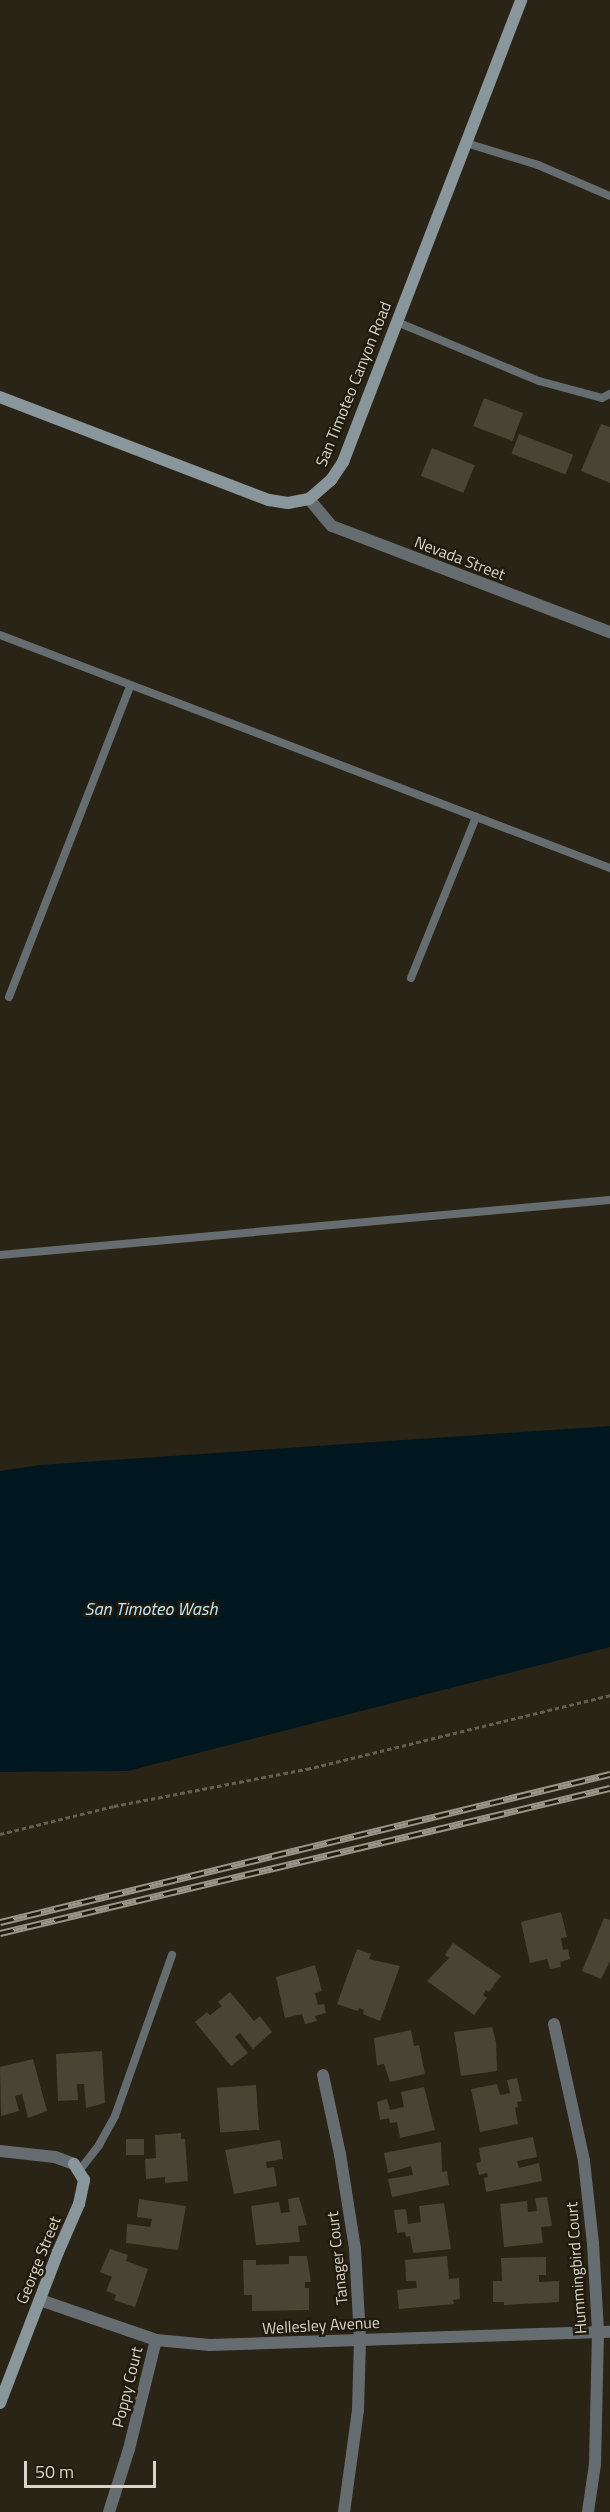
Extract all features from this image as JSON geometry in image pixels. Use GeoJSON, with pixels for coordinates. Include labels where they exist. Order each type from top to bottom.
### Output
{"type":"FeatureCollection","features":[{"type":"Feature","properties":{"kind":"main road","name":"San Timoteo Canyon Road"},"geometry":{"type":"LineString","coordinates":[[309,500],[331,480],[343,462],[521,0]]}},
{"type":"Feature","properties":{"kind":"main road"},"geometry":{"type":"LineString","coordinates":[[0,397],[269,500],[288,502],[309,500]]}},
{"type":"Feature","properties":{"kind":"main road","name":"George Street"},"geometry":{"type":"LineString","coordinates":[[0,2403],[79,2204],[84,2180],[77,2168]]}},
{"type":"Feature","properties":{"kind":"street","name":"Nevada Street"},"geometry":{"type":"LineString","coordinates":[[309,500],[332,526],[610,632]]}},
{"type":"Feature","properties":{"kind":"street","name":"Hummingbird Court"},"geometry":{"type":"LineString","coordinates":[[554,2024],[584,2161],[604,2332],[595,2464],[588,2512]]}},
{"type":"Feature","properties":{"kind":"street","name":"Tanager Court"},"geometry":{"type":"LineString","coordinates":[[323,2075],[355,2249],[360,2339],[358,2410],[344,2512]]}},
{"type":"Feature","properties":{"kind":"street"},"geometry":{"type":"LineString","coordinates":[[0,2151],[56,2157],[77,2168]]}},
{"type":"Feature","properties":{"kind":"street","name":"Wellesley Avenue"},"geometry":{"type":"LineString","coordinates":[[40,2300],[156,2340],[210,2345],[604,2332]]}},
{"type":"Feature","properties":{"kind":"street","name":"Poppy Court"},"geometry":{"type":"LineString","coordinates":[[110,2512],[129,2449],[156,2340]]}},
{"type":"Feature","properties":{"kind":"lane"},"geometry":{"type":"LineString","coordinates":[[466,143],[538,165],[610,196]]}},
{"type":"Feature","properties":{"kind":"lane"},"geometry":{"type":"LineString","coordinates":[[397,322],[539,381],[602,398],[610,394]]}},
{"type":"Feature","properties":{"kind":"lane"},"geometry":{"type":"LineString","coordinates":[[0,635],[610,868]]}},
{"type":"Feature","properties":{"kind":"lane"},"geometry":{"type":"LineString","coordinates":[[9,997],[130,686]]}},
{"type":"Feature","properties":{"kind":"lane"},"geometry":{"type":"LineString","coordinates":[[411,978],[476,817]]}},
{"type":"Feature","properties":{"kind":"lane"},"geometry":{"type":"LineString","coordinates":[[0,1255],[610,1200]]}},
{"type":"Feature","properties":{"kind":"lane"},"geometry":{"type":"LineString","coordinates":[[77,2168],[99,2145],[115,2116],[172,1955]]}},
{"type":"Feature","properties":{"kind":"path"},"geometry":{"type":"LineString","coordinates":[[0,1834],[114,1806],[307,1769],[610,1695]]}},
{"type":"Feature","properties":{"kind":"water","name":"San Timoteo Wash"},"geometry":{"type":"Polygon","coordinates":[[[610,1426],[610,1647],[128,1771],[0,1772],[0,1471],[40,1465],[610,1426]]]}},
{"type":"Feature","properties":{"kind":"building"},"geometry":{"type":"Polygon","coordinates":[[[484,398],[523,413],[512,441],[473,426],[484,398]]]}},
{"type":"Feature","properties":{"kind":"building"},"geometry":{"type":"Polygon","coordinates":[[[601,424],[610,427],[610,483],[581,471],[601,424]]]}},
{"type":"Feature","properties":{"kind":"building"},"geometry":{"type":"Polygon","coordinates":[[[519,434],[573,455],[566,474],[511,454],[519,434]]]}},
{"type":"Feature","properties":{"kind":"building"},"geometry":{"type":"Polygon","coordinates":[[[432,448],[475,465],[463,493],[421,476],[432,448]]]}},
{"type":"Feature","properties":{"kind":"building"},"geometry":{"type":"Polygon","coordinates":[[[561,1912],[567,1937],[561,1938],[563,1950],[568,1949],[570,1959],[560,1962],[561,1967],[550,1969],[547,1959],[530,1963],[521,1922],[561,1912]]]}},
{"type":"Feature","properties":{"kind":"building"},"geometry":{"type":"Polygon","coordinates":[[[604,1918],[610,1920],[610,1961],[601,1979],[582,1971],[604,1918]]]}},
{"type":"Feature","properties":{"kind":"building"},"geometry":{"type":"Polygon","coordinates":[[[453,1943],[501,1976],[489,1992],[486,1990],[483,1995],[487,1998],[474,2015],[427,1981],[449,1958],[445,1955],[453,1943]]]}},
{"type":"Feature","properties":{"kind":"building"},"geometry":{"type":"Polygon","coordinates":[[[357,1949],[371,1954],[369,1959],[400,1966],[380,2021],[363,2014],[364,2010],[359,2008],[358,2011],[337,2004],[357,1949]]]}},
{"type":"Feature","properties":{"kind":"building"},"geometry":{"type":"Polygon","coordinates":[[[315,1965],[322,1991],[315,1993],[318,2005],[324,2004],[326,2013],[315,2016],[317,2021],[305,2024],[302,2014],[285,2018],[276,1977],[315,1965]]]}},
{"type":"Feature","properties":{"kind":"building"},"geometry":{"type":"Polygon","coordinates":[[[230,1992],[254,2021],[260,2016],[272,2032],[253,2049],[240,2033],[235,2037],[248,2053],[231,2066],[195,2022],[207,2012],[210,2015],[222,2006],[218,2002],[230,1992]]]}},
{"type":"Feature","properties":{"kind":"building"},"geometry":{"type":"Polygon","coordinates":[[[492,2027],[496,2042],[497,2071],[461,2076],[454,2032],[492,2027]]]}},
{"type":"Feature","properties":{"kind":"building"},"geometry":{"type":"Polygon","coordinates":[[[411,2030],[414,2046],[419,2045],[425,2074],[390,2082],[384,2064],[377,2065],[374,2038],[411,2030]]]}},
{"type":"Feature","properties":{"kind":"building"},"geometry":{"type":"Polygon","coordinates":[[[102,2051],[105,2103],[86,2108],[84,2084],[77,2084],[78,2100],[58,2101],[56,2054],[102,2051]]]}},
{"type":"Feature","properties":{"kind":"building"},"geometry":{"type":"Polygon","coordinates":[[[33,2059],[47,2111],[28,2118],[22,2094],[15,2096],[19,2111],[1,2116],[0,2067],[33,2059]]]}},
{"type":"Feature","properties":{"kind":"building"},"geometry":{"type":"Polygon","coordinates":[[[517,2078],[522,2101],[517,2102],[518,2107],[515,2108],[518,2124],[480,2132],[471,2089],[497,2084],[500,2095],[510,2093],[507,2080],[517,2078]]]}},
{"type":"Feature","properties":{"kind":"building"},"geometry":{"type":"Polygon","coordinates":[[[256,2085],[259,2130],[220,2133],[217,2088],[256,2085]]]}},
{"type":"Feature","properties":{"kind":"building"},"geometry":{"type":"Polygon","coordinates":[[[424,2087],[435,2130],[400,2138],[397,2122],[390,2123],[389,2118],[380,2120],[377,2102],[387,2099],[390,2110],[404,2107],[401,2092],[424,2087]]]}},
{"type":"Feature","properties":{"kind":"building"},"geometry":{"type":"Polygon","coordinates":[[[181,2133],[181,2139],[185,2139],[188,2181],[165,2183],[165,2177],[146,2179],[145,2159],[156,2158],[155,2135],[181,2133]]]}},
{"type":"Feature","properties":{"kind":"building"},"geometry":{"type":"Polygon","coordinates":[[[533,2137],[537,2157],[517,2161],[519,2168],[539,2163],[542,2181],[486,2192],[484,2178],[488,2177],[487,2173],[479,2175],[476,2163],[481,2162],[479,2148],[533,2137]]]}},
{"type":"Feature","properties":{"kind":"building"},"geometry":{"type":"Polygon","coordinates":[[[126,2139],[144,2139],[144,2155],[126,2155],[126,2139]]]}},
{"type":"Feature","properties":{"kind":"building"},"geometry":{"type":"Polygon","coordinates":[[[280,2140],[283,2159],[266,2162],[267,2168],[274,2167],[277,2186],[234,2194],[225,2150],[280,2140]]]}},
{"type":"Feature","properties":{"kind":"building"},"geometry":{"type":"Polygon","coordinates":[[[441,2142],[442,2172],[447,2171],[449,2185],[392,2197],[388,2179],[413,2175],[411,2166],[388,2173],[384,2153],[441,2142]]]}},
{"type":"Feature","properties":{"kind":"building"},"geometry":{"type":"Polygon","coordinates":[[[299,2197],[307,2225],[298,2226],[300,2242],[256,2245],[251,2206],[279,2202],[281,2213],[290,2212],[288,2199],[299,2197]]]}},
{"type":"Feature","properties":{"kind":"building"},"geometry":{"type":"Polygon","coordinates":[[[547,2197],[552,2226],[541,2227],[543,2243],[504,2247],[500,2204],[527,2201],[528,2212],[537,2211],[535,2198],[547,2197]]]}},
{"type":"Feature","properties":{"kind":"building"},"geometry":{"type":"Polygon","coordinates":[[[139,2199],[186,2206],[178,2250],[126,2243],[127,2224],[150,2227],[152,2219],[137,2217],[139,2199]]]}},
{"type":"Feature","properties":{"kind":"building"},"geometry":{"type":"Polygon","coordinates":[[[444,2203],[451,2249],[413,2253],[410,2236],[406,2237],[405,2232],[397,2233],[394,2210],[406,2209],[408,2224],[421,2222],[419,2206],[444,2203]]]}},
{"type":"Feature","properties":{"kind":"building"},"geometry":{"type":"Polygon","coordinates":[[[110,2249],[128,2255],[126,2261],[148,2269],[135,2307],[114,2300],[116,2295],[106,2291],[112,2277],[100,2272],[110,2249]]]}},
{"type":"Feature","properties":{"kind":"building"},"geometry":{"type":"Polygon","coordinates":[[[289,2256],[307,2256],[311,2282],[305,2282],[305,2288],[309,2288],[309,2310],[252,2311],[252,2295],[244,2295],[243,2260],[256,2260],[256,2265],[289,2264],[289,2256]]]}},
{"type":"Feature","properties":{"kind":"building"},"geometry":{"type":"Polygon","coordinates":[[[447,2256],[449,2279],[459,2278],[460,2299],[453,2300],[454,2304],[399,2309],[397,2290],[417,2288],[416,2281],[406,2281],[405,2260],[447,2256]]]}},
{"type":"Feature","properties":{"kind":"building"},"geometry":{"type":"Polygon","coordinates":[[[546,2257],[546,2275],[539,2275],[539,2282],[559,2281],[559,2302],[504,2305],[504,2302],[493,2302],[493,2281],[502,2281],[501,2258],[546,2257]]]}},
{"type":"Feature","properties":{"kind":"railway"},"geometry":{"type":"LineString","coordinates":[[0,1922],[610,1774]]}},
{"type":"Feature","properties":{"kind":"railway"},"geometry":{"type":"LineString","coordinates":[[0,1933],[610,1788]]}}]}
